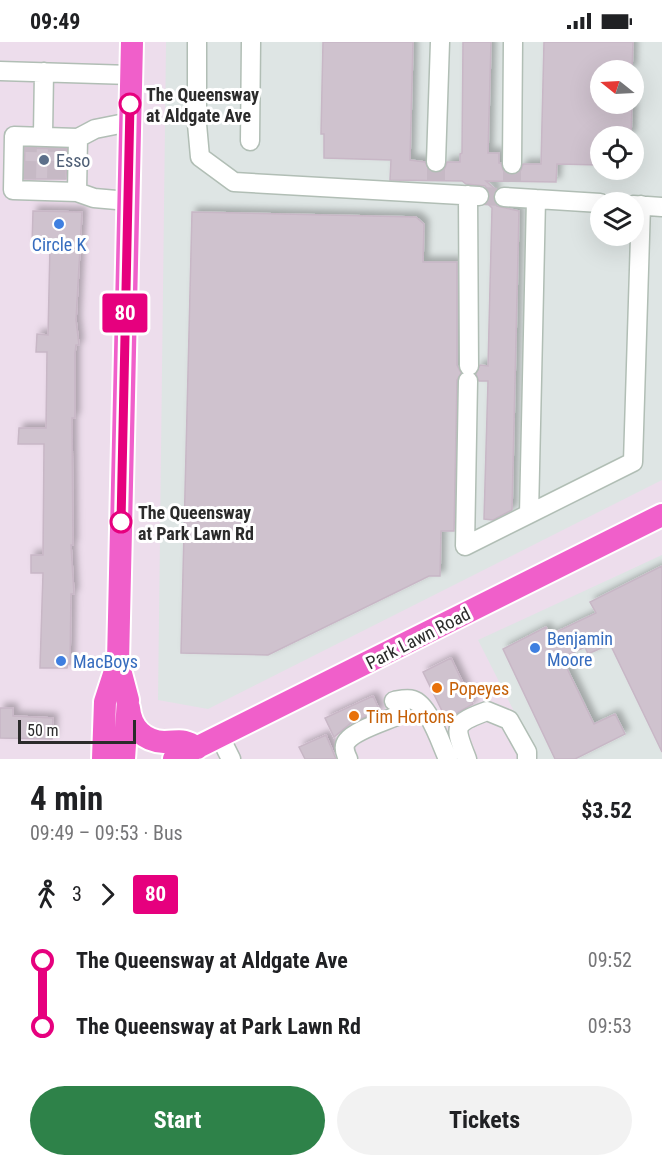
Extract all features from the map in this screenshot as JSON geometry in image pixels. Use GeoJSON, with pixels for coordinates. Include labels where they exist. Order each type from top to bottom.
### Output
{"type":"FeatureCollection","features":[{"type":"Feature","properties":{"kind":"main road"},"geometry":{"type":"LineString","coordinates":[[132,42],[118,662],[131,722],[145,736],[160,741],[188,742],[197,748]]}},
{"type":"Feature","properties":{"kind":"main road","name":"Park Lawn Road"},"geometry":{"type":"LineString","coordinates":[[174,759],[662,515]]}},
{"type":"Feature","properties":{"kind":"main road"},"geometry":{"type":"LineString","coordinates":[[103,759],[105,702],[118,662]]}},
{"type":"Feature","properties":{"kind":"main road"},"geometry":{"type":"LineString","coordinates":[[124,759],[128,700]]}},
{"type":"Feature","properties":{"kind":"street"},"geometry":{"type":"LineString","coordinates":[[197,42],[197,124],[200,157],[234,182],[436,178],[473,196],[465,546],[633,462],[636,246]]}},
{"type":"Feature","properties":{"kind":"street"},"geometry":{"type":"LineString","coordinates":[[250,141],[251,42]]}},
{"type":"Feature","properties":{"kind":"street"},"geometry":{"type":"LineString","coordinates":[[436,178],[440,42]]}},
{"type":"Feature","properties":{"kind":"street"},"geometry":{"type":"LineString","coordinates":[[513,42],[510,185],[536,199],[590,202]]}},
{"type":"Feature","properties":{"kind":"street"},"geometry":{"type":"LineString","coordinates":[[0,71],[131,75]]}},
{"type":"Feature","properties":{"kind":"street"},"geometry":{"type":"LineString","coordinates":[[43,139],[44,72]]}},
{"type":"Feature","properties":{"kind":"street"},"geometry":{"type":"LineString","coordinates":[[128,201],[94,198],[56,185],[27,184],[13,190],[14,136],[43,139],[78,138],[95,129],[130,122]]}},
{"type":"Feature","properties":{"kind":"street"},"geometry":{"type":"LineString","coordinates":[[77,192],[78,138]]}},
{"type":"Feature","properties":{"kind":"street"},"geometry":{"type":"LineString","coordinates":[[529,514],[536,199]]}},
{"type":"Feature","properties":{"kind":"street"},"geometry":{"type":"LineString","coordinates":[[644,206],[662,207]]}},
{"type":"Feature","properties":{"kind":"street"},"geometry":{"type":"LineString","coordinates":[[348,759],[344,748],[346,742],[410,698],[425,709],[448,759]]}},
{"type":"Feature","properties":{"kind":"street"},"geometry":{"type":"LineString","coordinates":[[467,759],[457,734],[458,728],[468,718],[487,711],[509,720],[527,752],[526,759]]}},
{"type":"Feature","properties":{"kind":"street"},"geometry":{"type":"LineString","coordinates":[[220,737],[231,759]]}},
{"type":"Feature","properties":{"kind":"shaded area"},"geometry":{"type":"Polygon","coordinates":[[[166,42],[662,42],[662,480],[208,709],[158,700],[166,42]]]}},
{"type":"Feature","properties":{"kind":"shaded area"},"geometry":{"type":"Polygon","coordinates":[[[662,555],[662,759],[538,759],[478,640],[662,555]]]}},
{"type":"Feature","properties":{"kind":"building"},"geometry":{"type":"Polygon","coordinates":[[[323,42],[413,42],[410,160],[425,162],[430,171],[436,173],[445,168],[447,162],[460,162],[463,42],[491,42],[488,153],[499,153],[499,163],[503,170],[512,175],[521,170],[523,164],[541,164],[544,42],[633,42],[632,60],[590,60],[590,114],[632,114],[631,126],[590,126],[590,165],[557,164],[556,182],[486,181],[496,190],[493,197],[497,206],[519,211],[512,510],[493,520],[484,519],[488,381],[479,381],[476,374],[480,365],[488,366],[492,208],[487,203],[490,197],[489,191],[485,186],[466,184],[462,181],[390,180],[391,160],[324,158],[324,134],[321,134],[323,42]]]}},
{"type":"Feature","properties":{"kind":"building"},"geometry":{"type":"Polygon","coordinates":[[[25,148],[67,149],[66,179],[24,179],[25,148]]]}},
{"type":"Feature","properties":{"kind":"building"},"geometry":{"type":"Polygon","coordinates":[[[33,211],[82,212],[76,320],[79,345],[76,345],[75,353],[75,418],[72,418],[73,545],[71,545],[74,594],[71,594],[70,664],[67,668],[40,668],[43,573],[31,573],[31,555],[43,555],[44,444],[18,444],[19,428],[46,428],[47,352],[36,352],[37,334],[48,335],[50,245],[32,245],[33,211]]]}},
{"type":"Feature","properties":{"kind":"building"},"geometry":{"type":"Polygon","coordinates":[[[192,212],[416,217],[424,224],[423,262],[457,262],[457,365],[461,373],[457,380],[454,531],[441,531],[440,576],[429,576],[268,655],[181,653],[192,212]]]}},
{"type":"Feature","properties":{"kind":"building"},"geometry":{"type":"Polygon","coordinates":[[[662,566],[662,752],[610,644],[588,654],[585,647],[562,658],[594,724],[615,714],[625,734],[575,759],[555,759],[503,649],[546,627],[550,635],[596,613],[590,602],[662,566]]]}},
{"type":"Feature","properties":{"kind":"building"},"geometry":{"type":"Polygon","coordinates":[[[451,658],[473,704],[455,714],[448,723],[423,672],[451,658]]]}},
{"type":"Feature","properties":{"kind":"building","name":"Tim Hortons"},"geometry":{"type":"Polygon","coordinates":[[[373,696],[380,711],[351,723],[334,737],[325,718],[373,696]]]}},
{"type":"Feature","properties":{"kind":"building"},"geometry":{"type":"Polygon","coordinates":[[[0,708],[13,708],[13,716],[53,718],[52,739],[0,738],[0,708]]]}},
{"type":"Feature","properties":{"kind":"building"},"geometry":{"type":"Polygon","coordinates":[[[326,735],[336,759],[305,759],[299,747],[326,735]]]}},
{"type":"Feature","properties":{"kind":"tunnel"},"geometry":{"type":"LineString","coordinates":[[27,179],[28,144]]}},
{"type":"Feature","properties":{"kind":"tunnel"},"geometry":{"type":"LineString","coordinates":[[56,179],[57,145]]}},
{"type":"Feature","properties":{"kind":"tunnel"},"geometry":{"type":"LineString","coordinates":[[436,162],[436,180]]}},
{"type":"Feature","properties":{"kind":"tunnel"},"geometry":{"type":"LineString","coordinates":[[512,164],[512,182]]}},
{"type":"Feature","properties":{"kind":"tunnel"},"geometry":{"type":"LineString","coordinates":[[479,196],[504,197]]}},
{"type":"Feature","properties":{"kind":"bus line","name":"80"},"geometry":{"type":"LineString","coordinates":[[121,522],[130,104]]}},
{"type":"Feature","properties":{"kind":"place","name":"The Queensway at Aldgate Ave"},"geometry":{"type":"Point","coordinates":[130,104]}},
{"type":"Feature","properties":{"kind":"place","name":"Esso"},"geometry":{"type":"Point","coordinates":[44,160]}},
{"type":"Feature","properties":{"kind":"place","name":"Circle K"},"geometry":{"type":"Point","coordinates":[59,224]}},
{"type":"Feature","properties":{"kind":"place","name":"The Queensway at Park Lawn Rd"},"geometry":{"type":"Point","coordinates":[121,522]}},
{"type":"Feature","properties":{"kind":"place","name":"Benjamin Moore"},"geometry":{"type":"Point","coordinates":[535,648]}},
{"type":"Feature","properties":{"kind":"place","name":"MacBoys"},"geometry":{"type":"Point","coordinates":[61,661]}},
{"type":"Feature","properties":{"kind":"place","name":"Popeyes"},"geometry":{"type":"Point","coordinates":[437,688]}},
{"type":"Feature","properties":{"kind":"place","name":"Tim Hortons"},"geometry":{"type":"Point","coordinates":[354,716]}}]}
